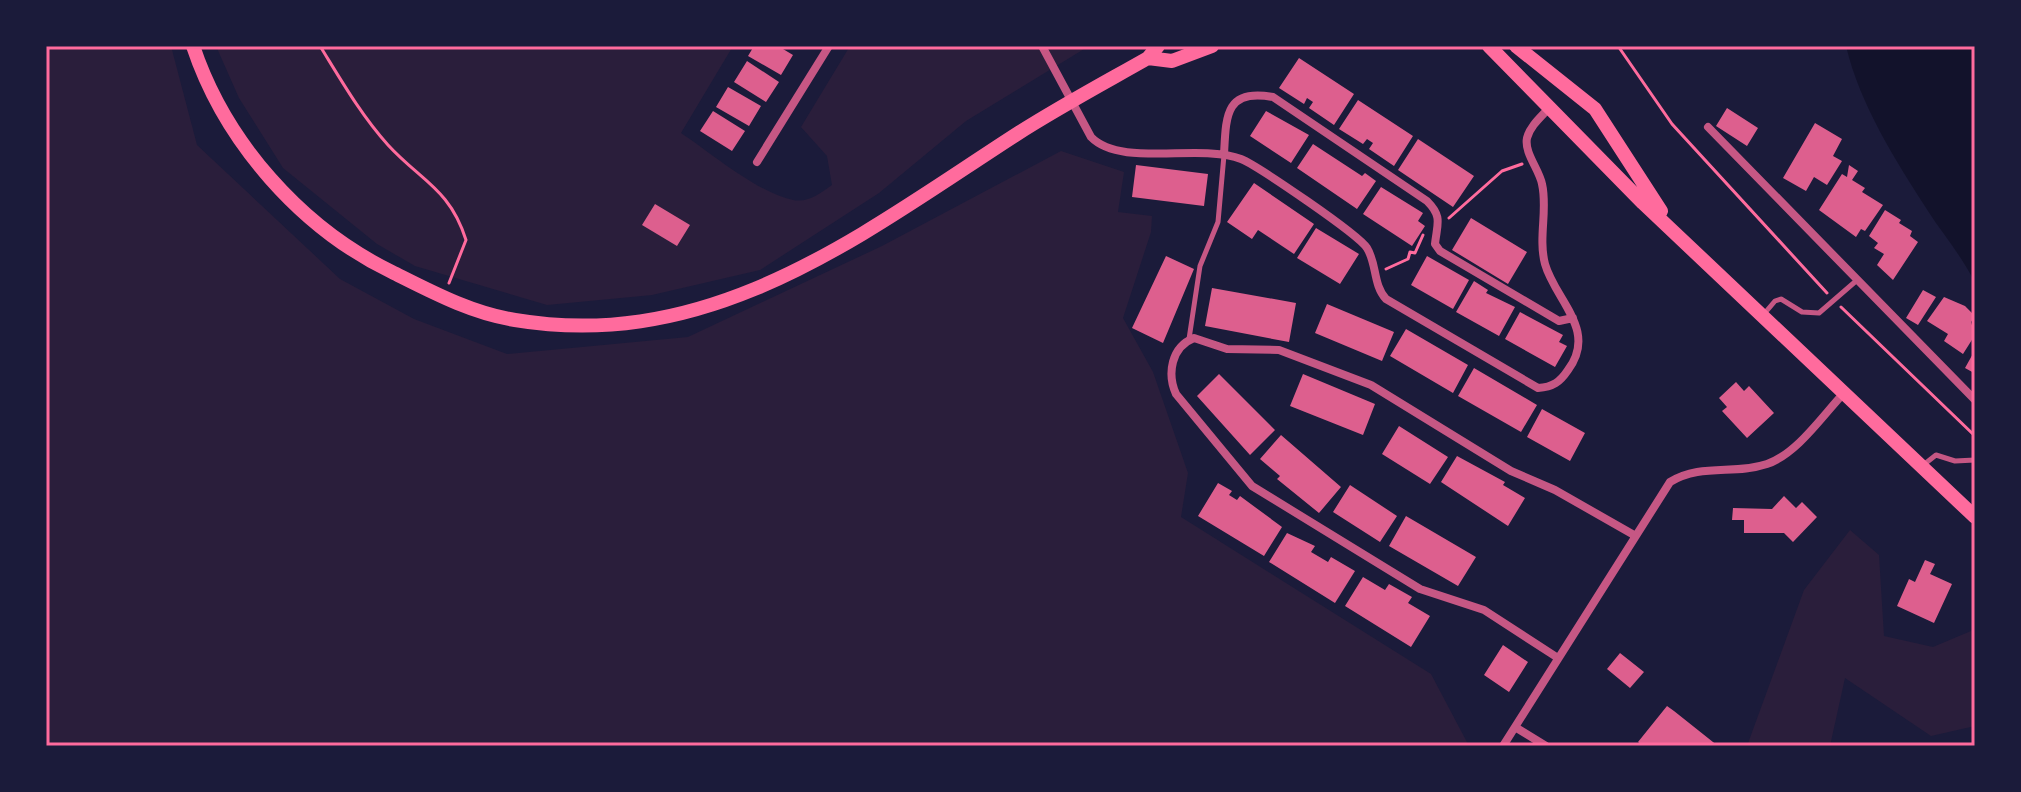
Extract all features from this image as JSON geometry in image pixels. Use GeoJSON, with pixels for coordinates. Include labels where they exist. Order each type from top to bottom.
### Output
{"type":"FeatureCollection","features":[{"type":"Feature","properties":{"kind":"main road"},"geometry":{"type":"LineString","coordinates":[[193,46],[240,138],[292,202],[376,265],[442,297],[513,320],[589,327],[669,317],[767,287],[813,265],[1153,52],[1172,61],[1212,46]]}},
{"type":"Feature","properties":{"kind":"main road"},"geometry":{"type":"LineString","coordinates":[[1489,46],[1643,203],[1975,517]]}},
{"type":"Feature","properties":{"kind":"main road"},"geometry":{"type":"LineString","coordinates":[[1516,46],[1595,109],[1675,231]]}},
{"type":"Feature","properties":{"kind":"street"},"geometry":{"type":"LineString","coordinates":[[757,162],[829,46]]}},
{"type":"Feature","properties":{"kind":"street"},"geometry":{"type":"LineString","coordinates":[[1042,46],[1070,102],[1091,137],[1102,146],[1123,151],[1224,155],[1246,161],[1356,236],[1367,248],[1378,287],[1386,299],[1538,388],[1555,384],[1573,363],[1579,346],[1573,318],[1545,265],[1543,186],[1527,146],[1528,134],[1549,108]]}},
{"type":"Feature","properties":{"kind":"street"},"geometry":{"type":"LineString","coordinates":[[1224,155],[1229,109],[1239,98],[1255,93],[1273,97],[1427,201],[1437,211],[1440,222],[1435,244],[1440,251],[1559,321],[1573,318]]}},
{"type":"Feature","properties":{"kind":"street"},"geometry":{"type":"LineString","coordinates":[[1708,127],[1975,400]]}},
{"type":"Feature","properties":{"kind":"street"},"geometry":{"type":"LineString","coordinates":[[1558,658],[1484,610],[1420,589],[1245,480],[1172,385],[1171,365],[1189,339],[1227,349],[1279,350],[1371,385],[1511,471],[1555,490],[1634,535]]}},
{"type":"Feature","properties":{"kind":"street"},"geometry":{"type":"LineString","coordinates":[[1503,746],[1670,482],[1703,470],[1768,464],[1788,451],[1844,393]]}},
{"type":"Feature","properties":{"kind":"street"},"geometry":{"type":"LineString","coordinates":[[1515,727],[1546,746]]}},
{"type":"Feature","properties":{"kind":"lane"},"geometry":{"type":"LineString","coordinates":[[1189,339],[1200,266],[1218,222],[1224,155]]}},
{"type":"Feature","properties":{"kind":"lane"},"geometry":{"type":"LineString","coordinates":[[1763,314],[1781,299],[1810,315],[1827,309],[1856,281]]}},
{"type":"Feature","properties":{"kind":"lane"},"geometry":{"type":"LineString","coordinates":[[1922,466],[1936,455],[1955,461],[1975,460]]}},
{"type":"Feature","properties":{"kind":"path"},"geometry":{"type":"LineString","coordinates":[[320,46],[351,97],[388,145],[449,201],[460,221],[466,240],[442,297]]}},
{"type":"Feature","properties":{"kind":"path"},"geometry":{"type":"LineString","coordinates":[[1618,46],[1672,124],[1835,301],[1975,436]]}},
{"type":"Feature","properties":{"kind":"path"},"geometry":{"type":"LineString","coordinates":[[1376,274],[1408,259],[1410,252],[1415,253],[1428,228],[1457,214],[1502,171],[1534,160]]}},
{"type":"Feature","properties":{"kind":"shaded area"},"geometry":{"type":"Polygon","coordinates":[[[46,46],[171,46],[197,145],[340,279],[414,319],[507,354],[688,337],[882,246],[1061,151],[1124,172],[1118,212],[1152,216],[1151,232],[1123,318],[1153,372],[1188,473],[1181,517],[1431,674],[1469,746],[46,746],[46,46]]]}},
{"type":"Feature","properties":{"kind":"shaded area"},"geometry":{"type":"Polygon","coordinates":[[[216,46],[733,46],[681,133],[750,181],[779,196],[799,201],[814,197],[832,185],[827,156],[801,127],[850,46],[1089,46],[966,121],[879,193],[760,270],[652,295],[547,305],[415,266],[377,244],[283,168],[239,98],[216,46]]]}},
{"type":"Feature","properties":{"kind":"shaded area"},"geometry":{"type":"Polygon","coordinates":[[[1846,46],[1975,46],[1975,283],[1880,132],[1860,90],[1846,46]]]}},
{"type":"Feature","properties":{"kind":"shaded area"},"geometry":{"type":"Polygon","coordinates":[[[1850,530],[1879,555],[1884,636],[1933,647],[1971,631],[1975,625],[1975,726],[1931,736],[1845,678],[1830,746],[1747,746],[1804,590],[1850,530]]]}},
{"type":"Feature","properties":{"kind":"building"},"geometry":{"type":"Polygon","coordinates":[[[754,46],[778,46],[793,55],[781,75],[748,56],[754,46]]]}},
{"type":"Feature","properties":{"kind":"building"},"geometry":{"type":"Polygon","coordinates":[[[1299,58],[1354,94],[1334,125],[1309,108],[1313,102],[1307,98],[1304,104],[1279,88],[1299,58]]]}},
{"type":"Feature","properties":{"kind":"building"},"geometry":{"type":"Polygon","coordinates":[[[747,61],[779,82],[766,102],[734,82],[747,61]]]}},
{"type":"Feature","properties":{"kind":"building"},"geometry":{"type":"Polygon","coordinates":[[[728,87],[761,106],[749,126],[716,107],[728,87]]]}},
{"type":"Feature","properties":{"kind":"building"},"geometry":{"type":"Polygon","coordinates":[[[1358,100],[1413,136],[1394,166],[1369,149],[1373,143],[1367,139],[1363,144],[1339,129],[1358,100]]]}},
{"type":"Feature","properties":{"kind":"building"},"geometry":{"type":"Polygon","coordinates":[[[1727,108],[1758,128],[1747,146],[1716,126],[1727,108]]]}},
{"type":"Feature","properties":{"kind":"building"},"geometry":{"type":"Polygon","coordinates":[[[713,111],[745,131],[732,151],[700,131],[713,111]]]}},
{"type":"Feature","properties":{"kind":"building"},"geometry":{"type":"Polygon","coordinates":[[[1266,111],[1309,135],[1291,163],[1250,136],[1266,111]]]}},
{"type":"Feature","properties":{"kind":"building"},"geometry":{"type":"Polygon","coordinates":[[[1815,123],[1842,139],[1833,156],[1842,161],[1827,185],[1814,177],[1806,191],[1783,178],[1815,123]]]}},
{"type":"Feature","properties":{"kind":"building"},"geometry":{"type":"Polygon","coordinates":[[[1418,139],[1474,176],[1453,207],[1398,170],[1418,139]]]}},
{"type":"Feature","properties":{"kind":"building"},"geometry":{"type":"Polygon","coordinates":[[[1313,144],[1362,176],[1365,173],[1376,181],[1357,209],[1297,168],[1313,144]]]}},
{"type":"Feature","properties":{"kind":"building"},"geometry":{"type":"Polygon","coordinates":[[[1136,165],[1208,174],[1204,206],[1132,197],[1136,165]]]}},
{"type":"Feature","properties":{"kind":"building"},"geometry":{"type":"Polygon","coordinates":[[[1849,165],[1858,171],[1852,180],[1865,188],[1862,192],[1883,205],[1865,231],[1861,229],[1856,237],[1819,210],[1842,174],[1847,177],[1849,165]]]}},
{"type":"Feature","properties":{"kind":"building"},"geometry":{"type":"Polygon","coordinates":[[[1254,183],[1314,224],[1294,254],[1258,230],[1252,239],[1227,222],[1254,183]]]}},
{"type":"Feature","properties":{"kind":"building"},"geometry":{"type":"Polygon","coordinates":[[[1381,187],[1423,213],[1418,221],[1425,226],[1412,246],[1363,214],[1381,187]]]}},
{"type":"Feature","properties":{"kind":"building"},"geometry":{"type":"Polygon","coordinates":[[[655,204],[690,225],[677,246],[642,225],[655,204]]]}},
{"type":"Feature","properties":{"kind":"building"},"geometry":{"type":"Polygon","coordinates":[[[1885,210],[1901,220],[1899,223],[1912,231],[1910,236],[1918,242],[1893,280],[1877,265],[1884,254],[1874,248],[1878,243],[1869,236],[1885,210]]]}},
{"type":"Feature","properties":{"kind":"building"},"geometry":{"type":"Polygon","coordinates":[[[1471,218],[1527,252],[1508,284],[1452,250],[1471,218]]]}},
{"type":"Feature","properties":{"kind":"building"},"geometry":{"type":"Polygon","coordinates":[[[1316,228],[1359,254],[1340,284],[1297,258],[1316,228]]]}},
{"type":"Feature","properties":{"kind":"building"},"geometry":{"type":"Polygon","coordinates":[[[1166,256],[1194,269],[1163,343],[1132,328],[1166,256]]]}},
{"type":"Feature","properties":{"kind":"building"},"geometry":{"type":"Polygon","coordinates":[[[1427,256],[1469,280],[1453,309],[1411,285],[1427,256]]]}},
{"type":"Feature","properties":{"kind":"building"},"geometry":{"type":"Polygon","coordinates":[[[1474,281],[1488,290],[1486,293],[1515,307],[1499,336],[1456,312],[1474,281]]]}},
{"type":"Feature","properties":{"kind":"building"},"geometry":{"type":"Polygon","coordinates":[[[1212,288],[1296,303],[1289,342],[1205,326],[1212,288]]]}},
{"type":"Feature","properties":{"kind":"building"},"geometry":{"type":"Polygon","coordinates":[[[1923,290],[1936,297],[1918,325],[1906,318],[1923,290]]]}},
{"type":"Feature","properties":{"kind":"building"},"geometry":{"type":"Polygon","coordinates":[[[1944,297],[1965,306],[1975,316],[1971,322],[1975,335],[1963,354],[1944,341],[1948,334],[1927,321],[1944,297]]]}},
{"type":"Feature","properties":{"kind":"building"},"geometry":{"type":"Polygon","coordinates":[[[1327,304],[1394,332],[1382,361],[1315,333],[1327,304]]]}},
{"type":"Feature","properties":{"kind":"building"},"geometry":{"type":"Polygon","coordinates":[[[1520,312],[1563,335],[1559,342],[1567,346],[1555,367],[1505,339],[1520,312]]]}},
{"type":"Feature","properties":{"kind":"building"},"geometry":{"type":"Polygon","coordinates":[[[1406,329],[1468,365],[1453,393],[1390,356],[1406,329]]]}},
{"type":"Feature","properties":{"kind":"building"},"geometry":{"type":"Polygon","coordinates":[[[1975,350],[1975,372],[1974,373],[1965,368],[1975,350]]]}},
{"type":"Feature","properties":{"kind":"building"},"geometry":{"type":"Polygon","coordinates":[[[1474,368],[1537,405],[1521,432],[1458,396],[1474,368]]]}},
{"type":"Feature","properties":{"kind":"building"},"geometry":{"type":"Polygon","coordinates":[[[1219,374],[1275,430],[1250,455],[1197,396],[1219,374]]]}},
{"type":"Feature","properties":{"kind":"building"},"geometry":{"type":"Polygon","coordinates":[[[1303,374],[1375,404],[1363,435],[1290,406],[1303,374]]]}},
{"type":"Feature","properties":{"kind":"building"},"geometry":{"type":"Polygon","coordinates":[[[1736,382],[1744,391],[1749,386],[1774,413],[1747,438],[1722,411],[1727,407],[1719,398],[1736,382]]]}},
{"type":"Feature","properties":{"kind":"building"},"geometry":{"type":"Polygon","coordinates":[[[1542,409],[1585,433],[1570,461],[1527,437],[1542,409]]]}},
{"type":"Feature","properties":{"kind":"building"},"geometry":{"type":"Polygon","coordinates":[[[1399,426],[1448,457],[1430,484],[1382,454],[1399,426]]]}},
{"type":"Feature","properties":{"kind":"building"},"geometry":{"type":"Polygon","coordinates":[[[1281,435],[1341,487],[1319,513],[1277,479],[1280,476],[1260,459],[1281,435]]]}},
{"type":"Feature","properties":{"kind":"building"},"geometry":{"type":"Polygon","coordinates":[[[1457,456],[1505,482],[1503,485],[1525,498],[1508,526],[1441,482],[1457,456]]]}},
{"type":"Feature","properties":{"kind":"building"},"geometry":{"type":"Polygon","coordinates":[[[1218,483],[1232,491],[1229,495],[1237,500],[1240,496],[1282,527],[1264,556],[1198,516],[1218,483]]]}},
{"type":"Feature","properties":{"kind":"building"},"geometry":{"type":"Polygon","coordinates":[[[1350,485],[1397,516],[1380,542],[1333,512],[1350,485]]]}},
{"type":"Feature","properties":{"kind":"building"},"geometry":{"type":"Polygon","coordinates":[[[1784,496],[1796,508],[1802,502],[1817,517],[1793,542],[1784,533],[1744,533],[1744,520],[1732,520],[1733,508],[1772,509],[1784,496]]]}},
{"type":"Feature","properties":{"kind":"building"},"geometry":{"type":"Polygon","coordinates":[[[1406,516],[1476,557],[1458,586],[1389,546],[1406,516]]]}},
{"type":"Feature","properties":{"kind":"building"},"geometry":{"type":"Polygon","coordinates":[[[1287,533],[1315,546],[1311,552],[1328,562],[1331,557],[1355,571],[1335,603],[1269,562],[1287,533]]]}},
{"type":"Feature","properties":{"kind":"building"},"geometry":{"type":"Polygon","coordinates":[[[1925,560],[1935,564],[1930,574],[1952,584],[1934,623],[1897,606],[1909,579],[1915,582],[1925,560]]]}},
{"type":"Feature","properties":{"kind":"building"},"geometry":{"type":"Polygon","coordinates":[[[1363,577],[1385,590],[1389,584],[1412,597],[1408,603],[1430,616],[1411,647],[1345,606],[1363,577]]]}},
{"type":"Feature","properties":{"kind":"building"},"geometry":{"type":"Polygon","coordinates":[[[1503,645],[1528,662],[1509,692],[1484,675],[1503,645]]]}},
{"type":"Feature","properties":{"kind":"building"},"geometry":{"type":"Polygon","coordinates":[[[1620,653],[1644,672],[1630,688],[1607,669],[1620,653]]]}},
{"type":"Feature","properties":{"kind":"building"},"geometry":{"type":"Polygon","coordinates":[[[1667,706],[1718,746],[1643,746],[1638,742],[1667,706]]]}}]}
